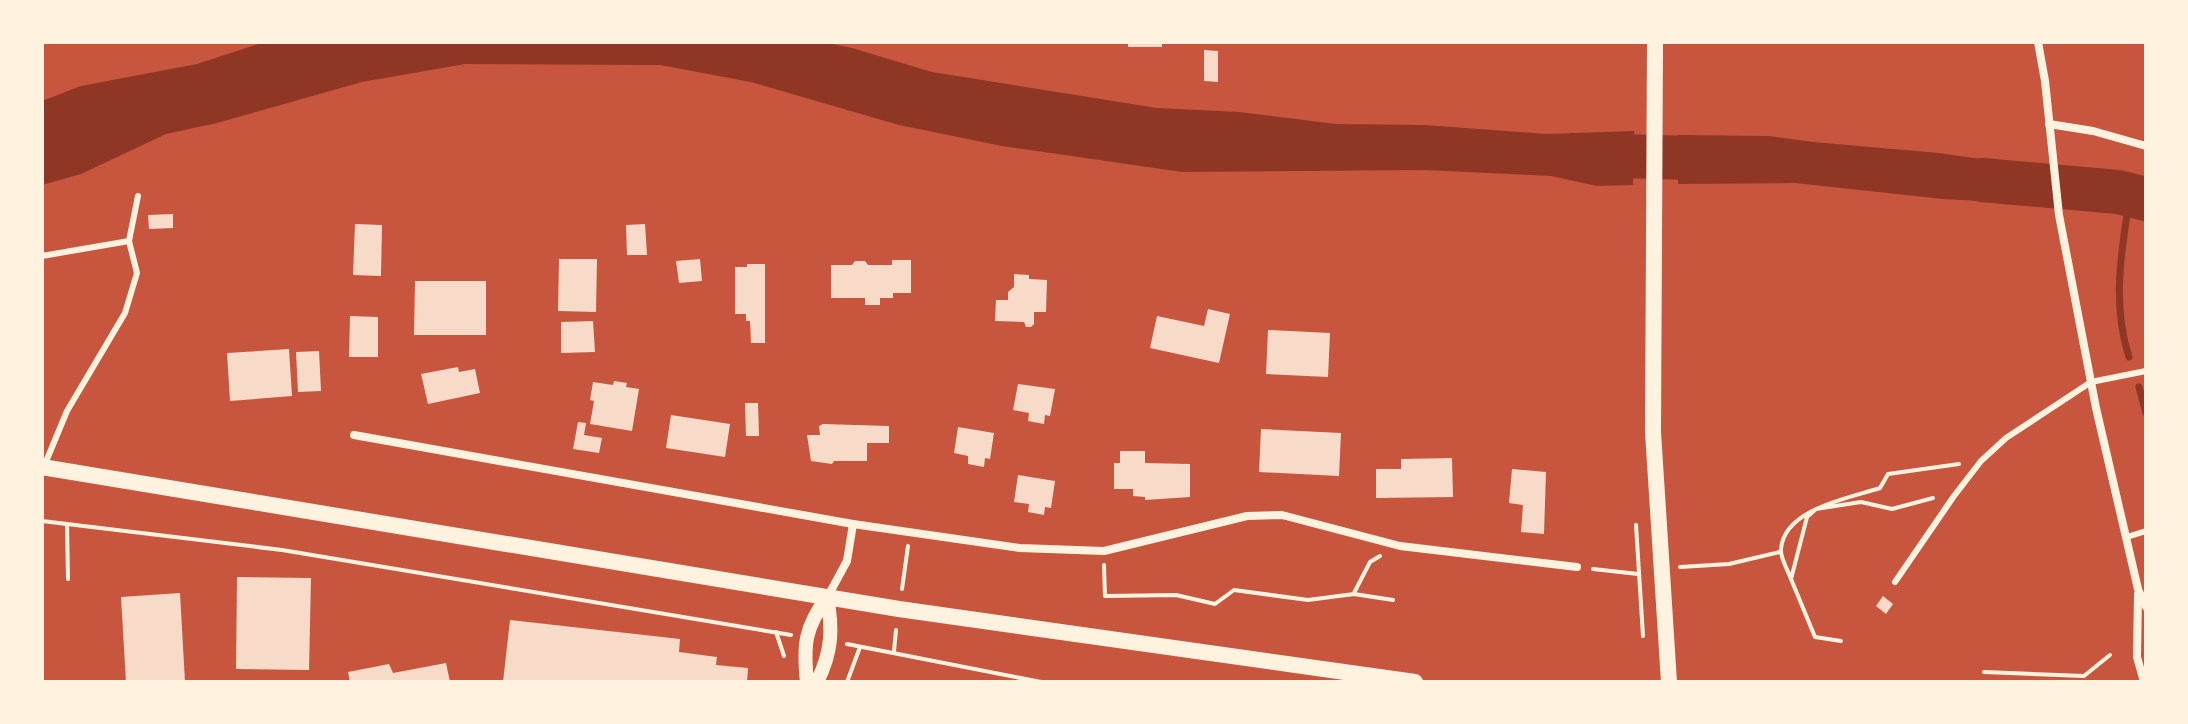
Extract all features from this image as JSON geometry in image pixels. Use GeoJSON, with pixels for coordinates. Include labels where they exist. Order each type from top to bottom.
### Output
{"type":"FeatureCollection","features":[{"type":"Feature","properties":{"kind":"main road"},"geometry":{"type":"LineString","coordinates":[[1655,42],[1653,432],[1669,682]]}},
{"type":"Feature","properties":{"kind":"main road"},"geometry":{"type":"LineString","coordinates":[[43,467],[827,597],[1415,682]]}},
{"type":"Feature","properties":{"kind":"street"},"geometry":{"type":"LineString","coordinates":[[2038,42],[2059,215],[2091,382],[2138,589],[2146,607]]}},
{"type":"Feature","properties":{"kind":"street"},"geometry":{"type":"LineString","coordinates":[[2049,124],[2093,131],[2146,146]]}},
{"type":"Feature","properties":{"kind":"street"},"geometry":{"type":"LineString","coordinates":[[354,435],[853,524],[1020,548],[1104,551],[1264,513],[1400,546],[1577,567]]}},
{"type":"Feature","properties":{"kind":"street"},"geometry":{"type":"LineString","coordinates":[[807,682],[807,637],[812,619],[847,561],[853,524]]}},
{"type":"Feature","properties":{"kind":"street"},"geometry":{"type":"LineString","coordinates":[[2138,589],[2137,657],[2144,682]]}},
{"type":"Feature","properties":{"kind":"street"},"geometry":{"type":"LineString","coordinates":[[817,682],[832,641],[827,597]]}},
{"type":"Feature","properties":{"kind":"lane"},"geometry":{"type":"LineString","coordinates":[[43,467],[67,411],[125,313],[137,273],[129,241],[138,196]]}},
{"type":"Feature","properties":{"kind":"lane"},"geometry":{"type":"LineString","coordinates":[[42,256],[129,241]]}},
{"type":"Feature","properties":{"kind":"lane"},"geometry":{"type":"LineString","coordinates":[[1895,582],[1954,496],[1981,461],[2006,438],[2091,382],[2146,371]]}},
{"type":"Feature","properties":{"kind":"lane"},"geometry":{"type":"LineString","coordinates":[[2127,537],[2146,531]]}},
{"type":"Feature","properties":{"kind":"path"},"geometry":{"type":"LineString","coordinates":[[1841,641],[1815,637],[1780,552],[1785,535],[1803,515],[1880,488],[1888,474],[1981,461]]}},
{"type":"Feature","properties":{"kind":"path"},"geometry":{"type":"LineString","coordinates":[[1791,579],[1807,517],[1816,509],[1861,502],[1892,509],[1923,499],[1954,496]]}},
{"type":"Feature","properties":{"kind":"path"},"geometry":{"type":"LineString","coordinates":[[42,521],[282,550],[776,632],[785,659]]}},
{"type":"Feature","properties":{"kind":"path"},"geometry":{"type":"LineString","coordinates":[[67,525],[68,579]]}},
{"type":"Feature","properties":{"kind":"path"},"geometry":{"type":"LineString","coordinates":[[903,584],[910,533]]}},
{"type":"Feature","properties":{"kind":"path"},"geometry":{"type":"LineString","coordinates":[[1354,594],[1370,562],[1400,546]]}},
{"type":"Feature","properties":{"kind":"path"},"geometry":{"type":"LineString","coordinates":[[1104,551],[1105,596],[1176,595],[1215,604],[1234,590],[1308,600],[1354,594],[1393,600]]}},
{"type":"Feature","properties":{"kind":"path"},"geometry":{"type":"LineString","coordinates":[[1676,567],[1729,564],[1780,552]]}},
{"type":"Feature","properties":{"kind":"path"},"geometry":{"type":"LineString","coordinates":[[1577,567],[1638,574]]}},
{"type":"Feature","properties":{"kind":"path"},"geometry":{"type":"LineString","coordinates":[[847,682],[860,646],[1041,682]]}},
{"type":"Feature","properties":{"kind":"path"},"geometry":{"type":"LineString","coordinates":[[1984,672],[2084,676],[2110,655]]}},
{"type":"Feature","properties":{"kind":"shaded area"},"geometry":{"type":"Polygon","coordinates":[[[264,42],[823,42],[932,72],[1157,108],[1239,112],[1336,124],[1424,125],[1547,134],[1634,131],[1633,185],[1597,186],[1551,176],[1424,170],[1182,172],[1002,146],[899,125],[751,82],[660,65],[465,64],[362,82],[217,123],[166,134],[81,174],[42,185],[42,101],[81,86],[197,64],[264,42]]]}},
{"type":"Feature","properties":{"kind":"shaded area"},"geometry":{"type":"Polygon","coordinates":[[[1678,135],[1769,136],[1939,153],[2041,168],[2045,205],[1943,199],[1795,183],[1678,184],[1678,135]]]}},
{"type":"Feature","properties":{"kind":"shaded area"},"geometry":{"type":"Polygon","coordinates":[[[2065,169],[2146,181],[2146,221],[2070,208],[2065,169]]]}},
{"type":"Feature","properties":{"kind":"building"},"geometry":{"type":"Polygon","coordinates":[[[1128,42],[1162,42],[1162,47],[1128,47],[1128,42]]]}},
{"type":"Feature","properties":{"kind":"building"},"geometry":{"type":"Polygon","coordinates":[[[1204,50],[1218,51],[1218,82],[1204,81],[1204,50]]]}},
{"type":"Feature","properties":{"kind":"building"},"geometry":{"type":"Polygon","coordinates":[[[173,214],[173,228],[149,229],[148,215],[173,214]]]}},
{"type":"Feature","properties":{"kind":"building"},"geometry":{"type":"Polygon","coordinates":[[[355,224],[382,225],[381,276],[353,275],[355,224]]]}},
{"type":"Feature","properties":{"kind":"building"},"geometry":{"type":"Polygon","coordinates":[[[645,224],[647,255],[627,255],[626,225],[645,224]]]}},
{"type":"Feature","properties":{"kind":"building"},"geometry":{"type":"Polygon","coordinates":[[[559,259],[597,259],[596,312],[558,311],[559,259]]]}},
{"type":"Feature","properties":{"kind":"building"},"geometry":{"type":"Polygon","coordinates":[[[700,259],[702,281],[679,283],[676,261],[700,259]]]}},
{"type":"Feature","properties":{"kind":"building"},"geometry":{"type":"Polygon","coordinates":[[[892,260],[911,260],[911,293],[893,293],[893,298],[880,298],[880,305],[865,305],[865,298],[831,298],[831,265],[852,265],[855,261],[865,261],[868,265],[892,265],[892,260]]]}},
{"type":"Feature","properties":{"kind":"building"},"geometry":{"type":"Polygon","coordinates":[[[747,264],[765,264],[765,343],[751,343],[750,321],[746,321],[746,314],[735,314],[735,267],[747,267],[747,264]]]}},
{"type":"Feature","properties":{"kind":"building"},"geometry":{"type":"Polygon","coordinates":[[[1014,274],[1047,280],[1046,312],[1034,312],[1031,327],[1026,327],[1024,322],[995,321],[996,300],[1008,300],[1008,292],[1014,287],[1014,274]]]}},
{"type":"Feature","properties":{"kind":"building"},"geometry":{"type":"Polygon","coordinates":[[[415,281],[486,281],[486,335],[414,335],[415,281]]]}},
{"type":"Feature","properties":{"kind":"building"},"geometry":{"type":"Polygon","coordinates":[[[1208,309],[1230,314],[1219,363],[1150,348],[1157,316],[1204,326],[1208,309]]]}},
{"type":"Feature","properties":{"kind":"building"},"geometry":{"type":"Polygon","coordinates":[[[350,316],[378,317],[378,357],[349,357],[350,316]]]}},
{"type":"Feature","properties":{"kind":"building"},"geometry":{"type":"Polygon","coordinates":[[[593,321],[595,352],[561,353],[561,322],[593,321]]]}},
{"type":"Feature","properties":{"kind":"building"},"geometry":{"type":"Polygon","coordinates":[[[1268,330],[1330,333],[1328,377],[1266,374],[1268,330]]]}},
{"type":"Feature","properties":{"kind":"building"},"geometry":{"type":"Polygon","coordinates":[[[289,349],[292,396],[230,401],[227,353],[289,349]]]}},
{"type":"Feature","properties":{"kind":"building"},"geometry":{"type":"Polygon","coordinates":[[[319,351],[321,391],[298,392],[296,352],[319,351]]]}},
{"type":"Feature","properties":{"kind":"building"},"geometry":{"type":"Polygon","coordinates":[[[458,367],[459,372],[475,369],[480,393],[428,404],[421,374],[458,367]]]}},
{"type":"Feature","properties":{"kind":"building"},"geometry":{"type":"Polygon","coordinates":[[[614,381],[639,389],[632,431],[590,424],[593,382],[613,385],[614,381]]]}},
{"type":"Feature","properties":{"kind":"building"},"geometry":{"type":"Polygon","coordinates":[[[1018,384],[1055,389],[1050,416],[1045,415],[1044,424],[1028,421],[1029,413],[1013,410],[1018,384]]]}},
{"type":"Feature","properties":{"kind":"building"},"geometry":{"type":"Polygon","coordinates":[[[745,403],[758,403],[759,436],[746,436],[745,403]]]}},
{"type":"Feature","properties":{"kind":"building"},"geometry":{"type":"Polygon","coordinates":[[[671,415],[730,424],[725,457],[666,448],[671,415]]]}},
{"type":"Feature","properties":{"kind":"building"},"geometry":{"type":"Polygon","coordinates":[[[578,422],[586,423],[584,435],[602,438],[599,453],[573,449],[578,422]]]}},
{"type":"Feature","properties":{"kind":"building"},"geometry":{"type":"Polygon","coordinates":[[[819,426],[889,426],[889,443],[867,443],[867,461],[834,461],[832,464],[811,461],[807,435],[820,435],[819,426]]]}},
{"type":"Feature","properties":{"kind":"building"},"geometry":{"type":"Polygon","coordinates":[[[958,427],[994,433],[990,459],[985,458],[984,467],[968,464],[968,456],[954,453],[958,427]]]}},
{"type":"Feature","properties":{"kind":"building"},"geometry":{"type":"Polygon","coordinates":[[[1261,429],[1341,433],[1339,476],[1259,472],[1261,429]]]}},
{"type":"Feature","properties":{"kind":"building"},"geometry":{"type":"Polygon","coordinates":[[[1120,451],[1145,451],[1145,463],[1190,464],[1190,497],[1145,500],[1145,497],[1133,496],[1133,489],[1114,489],[1114,463],[1120,463],[1120,451]]]}},
{"type":"Feature","properties":{"kind":"building"},"geometry":{"type":"Polygon","coordinates":[[[1452,458],[1453,497],[1376,498],[1376,469],[1401,469],[1401,459],[1452,458]]]}},
{"type":"Feature","properties":{"kind":"building"},"geometry":{"type":"Polygon","coordinates":[[[1512,469],[1546,472],[1544,534],[1521,532],[1523,505],[1509,503],[1512,469]]]}},
{"type":"Feature","properties":{"kind":"building"},"geometry":{"type":"Polygon","coordinates":[[[1018,475],[1055,481],[1051,508],[1045,507],[1044,515],[1028,512],[1029,504],[1014,502],[1018,475]]]}},
{"type":"Feature","properties":{"kind":"building"},"geometry":{"type":"Polygon","coordinates":[[[237,577],[311,578],[309,670],[236,669],[237,577]]]}},
{"type":"Feature","properties":{"kind":"building"},"geometry":{"type":"Polygon","coordinates":[[[180,593],[185,682],[126,682],[121,597],[180,593]]]}},
{"type":"Feature","properties":{"kind":"building"},"geometry":{"type":"Polygon","coordinates":[[[1883,596],[1893,604],[1886,614],[1876,606],[1883,596]]]}},
{"type":"Feature","properties":{"kind":"building"},"geometry":{"type":"Polygon","coordinates":[[[510,620],[680,639],[679,652],[717,657],[716,665],[748,668],[747,682],[503,682],[510,620]]]}},
{"type":"Feature","properties":{"kind":"building"},"geometry":{"type":"Polygon","coordinates":[[[446,663],[450,682],[350,682],[348,672],[389,664],[393,673],[446,663]]]}},
{"type":"Feature","properties":{"kind":"waterway"},"geometry":{"type":"LineString","coordinates":[[1575,155],[1738,159]]}},
{"type":"Feature","properties":{"kind":"waterway"},"geometry":{"type":"LineString","coordinates":[[1982,180],[2118,192],[2146,199]]}},
{"type":"Feature","properties":{"kind":"waterway"},"geometry":{"type":"LineString","coordinates":[[2128,209],[2120,302],[2129,357]]}},
{"type":"Feature","properties":{"kind":"waterway"},"geometry":{"type":"LineString","coordinates":[[2139,387],[2146,413]]}}]}
